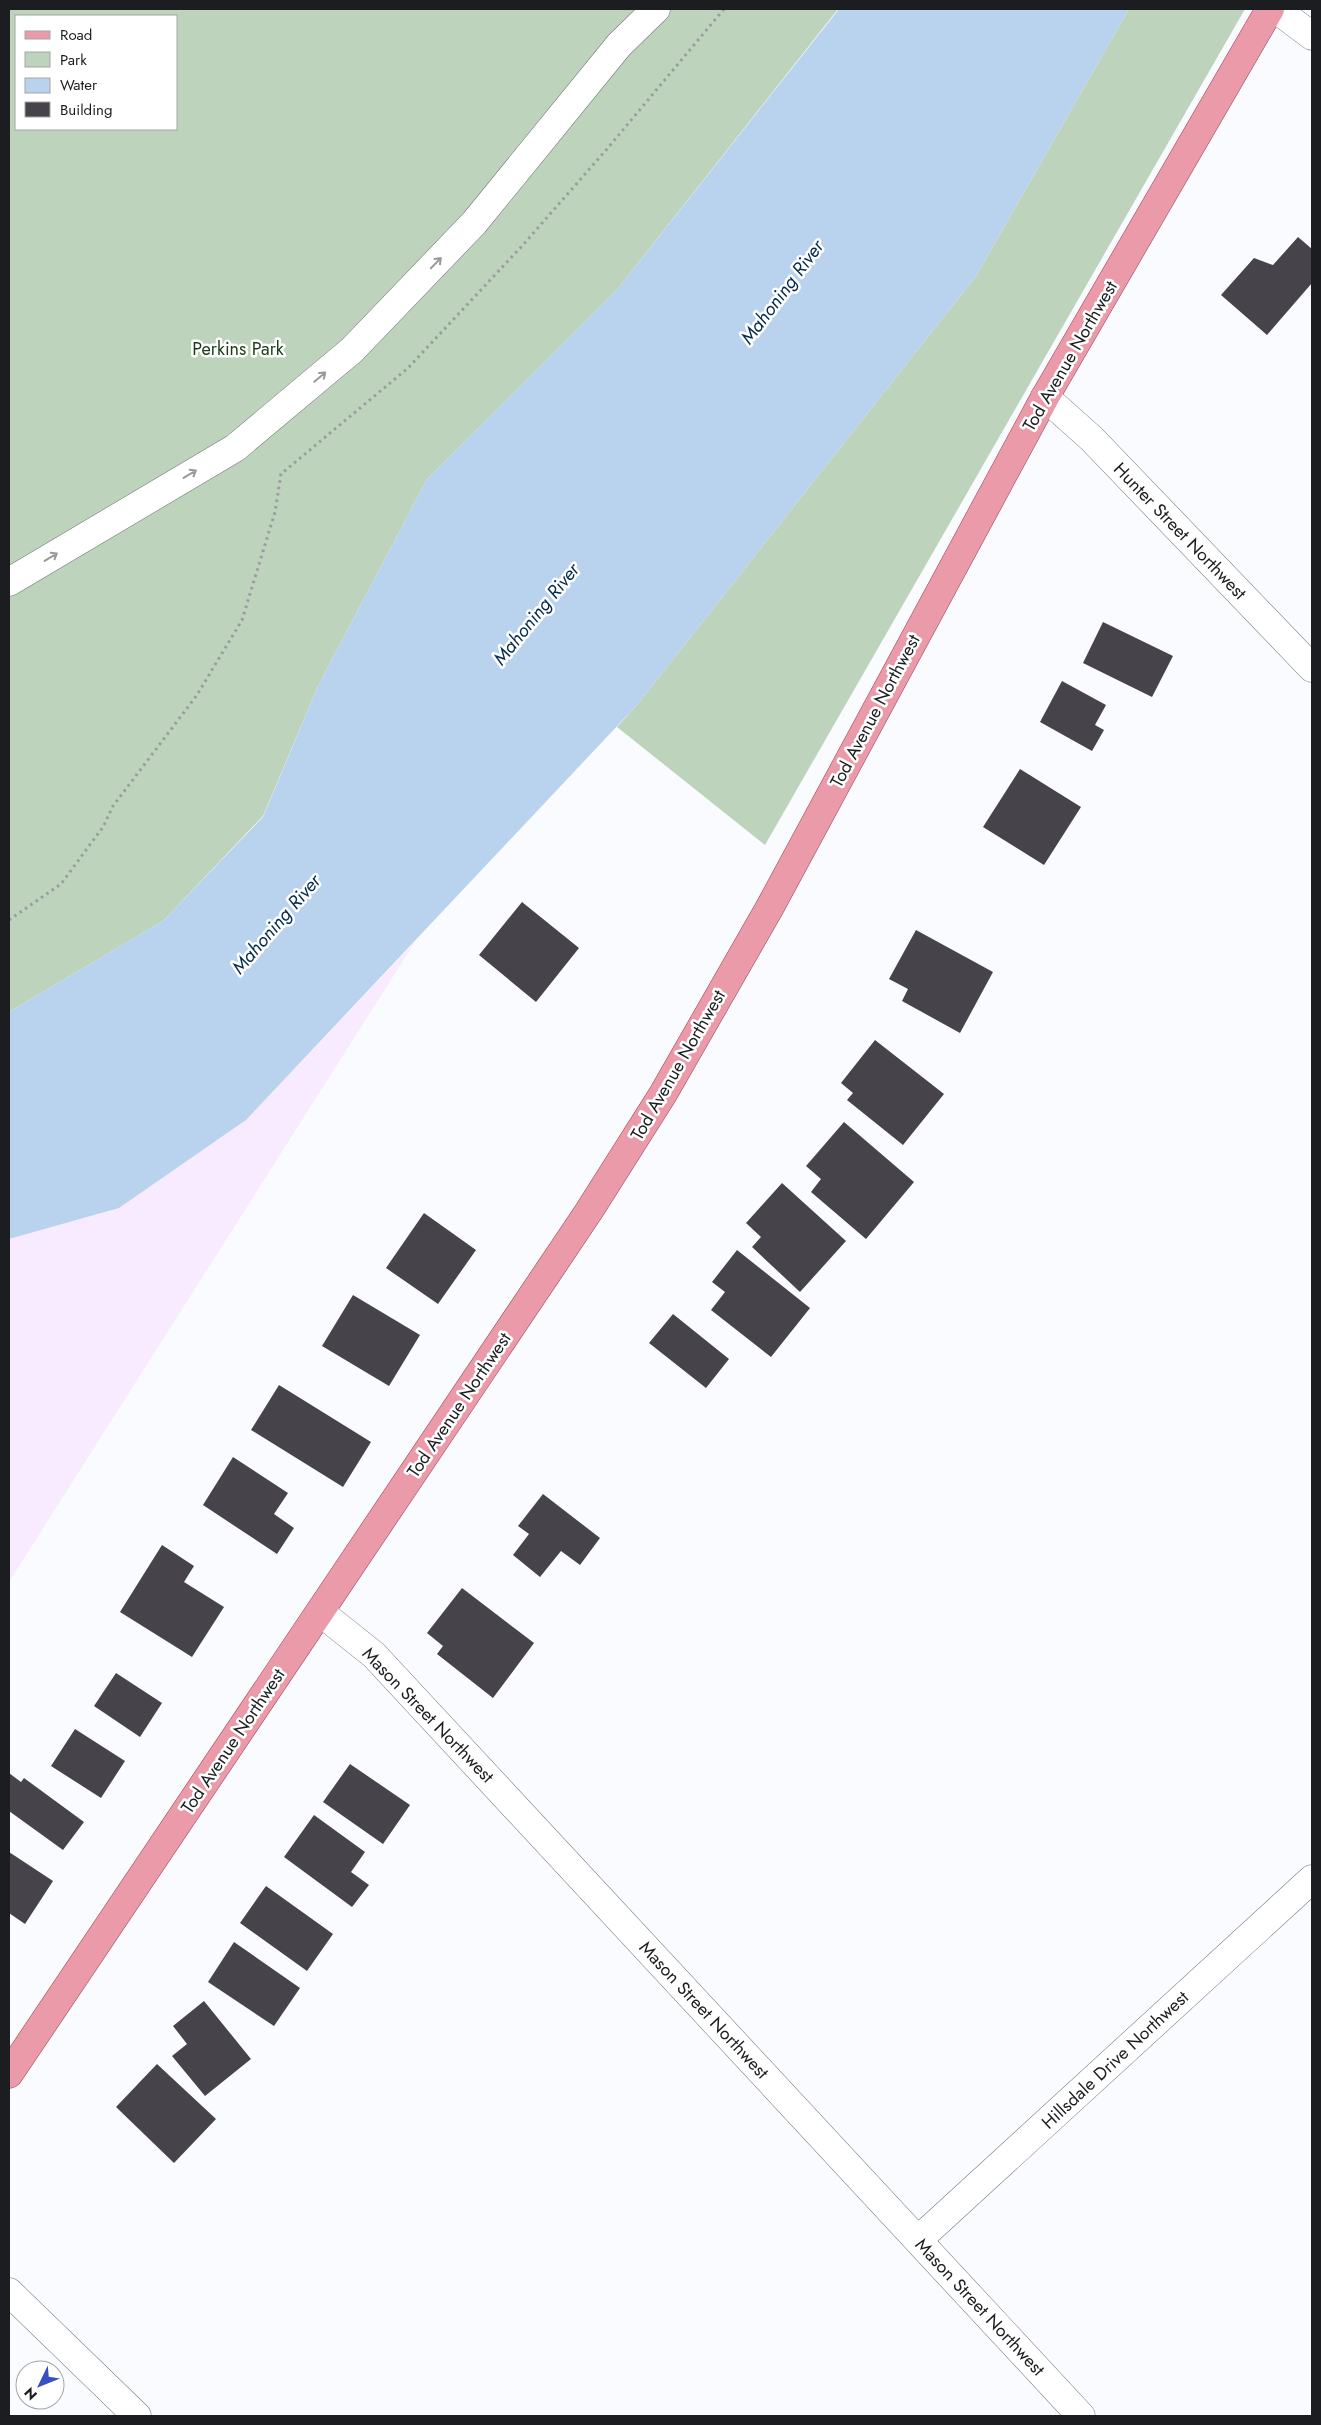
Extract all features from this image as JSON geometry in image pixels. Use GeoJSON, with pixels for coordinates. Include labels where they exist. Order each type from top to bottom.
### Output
{"type":"FeatureCollection","features":[{"type":"Feature","properties":{"kind":"main road","name":"Tod Avenue Northwest"},"geometry":{"type":"LineString","coordinates":[[9,2074],[589,1211],[663,1094],[770,907],[1045,397],[1270,9]]}},
{"type":"Feature","properties":{"kind":"street"},"geometry":{"type":"LineString","coordinates":[[9,582],[235,448],[352,350],[474,223],[619,45],[656,9]]}},
{"type":"Feature","properties":{"kind":"street"},"geometry":{"type":"LineString","coordinates":[[1276,9],[1312,36]]}},
{"type":"Feature","properties":{"kind":"street","name":"Hunter Street Northwest"},"geometry":{"type":"LineString","coordinates":[[1045,397],[1092,439],[1312,668]]}},
{"type":"Feature","properties":{"kind":"street","name":"Mason Street Northwest"},"geometry":{"type":"LineString","coordinates":[[320,1612],[374,1655],[1081,2416]]}},
{"type":"Feature","properties":{"kind":"street","name":"Hillsdale Drive Northwest"},"geometry":{"type":"LineString","coordinates":[[918,2240],[1312,1879]]}},
{"type":"Feature","properties":{"kind":"street"},"geometry":{"type":"LineString","coordinates":[[9,2292],[137,2416]]}},
{"type":"Feature","properties":{"kind":"path"},"geometry":{"type":"LineString","coordinates":[[9,920],[61,884],[103,828],[113,806],[207,678],[242,620],[275,512],[281,474],[408,368],[522,246],[607,149],[724,9]]}},
{"type":"Feature","properties":{"kind":"shaded area"},"geometry":{"type":"Polygon","coordinates":[[[415,942],[9,1582],[9,1239],[119,1208],[246,1120],[415,942]]]}},
{"type":"Feature","properties":{"kind":"green space","name":"Perkins Park"},"geometry":{"type":"Polygon","coordinates":[[[9,9],[838,9],[616,291],[427,479],[318,686],[263,816],[163,921],[9,1012],[9,9]]]}},
{"type":"Feature","properties":{"kind":"green space"},"geometry":{"type":"Polygon","coordinates":[[[1129,9],[1245,9],[765,845],[617,727],[637,705],[976,276],[1129,9]]]}},
{"type":"Feature","properties":{"kind":"water","name":"Mahoning River"},"geometry":{"type":"Polygon","coordinates":[[[839,9],[1129,9],[976,276],[637,705],[246,1120],[119,1208],[9,1239],[9,1012],[163,921],[263,817],[318,686],[427,479],[616,291],[839,9]]]}},
{"type":"Feature","properties":{"kind":"building"},"geometry":{"type":"Polygon","coordinates":[[[1298,237],[1312,249],[1312,283],[1267,335],[1221,295],[1254,258],[1273,265],[1298,237]]]}},
{"type":"Feature","properties":{"kind":"building"},"geometry":{"type":"Polygon","coordinates":[[[1103,622],[1173,656],[1152,697],[1083,663],[1103,622]]]}},
{"type":"Feature","properties":{"kind":"building"},"geometry":{"type":"Polygon","coordinates":[[[1062,681],[1106,705],[1095,725],[1104,730],[1092,751],[1040,722],[1062,681]]]}},
{"type":"Feature","properties":{"kind":"building"},"geometry":{"type":"Polygon","coordinates":[[[1020,769],[1081,807],[1044,865],[983,827],[1020,769]]]}},
{"type":"Feature","properties":{"kind":"building"},"geometry":{"type":"Polygon","coordinates":[[[522,902],[579,948],[536,1002],[479,955],[522,902]]]}},
{"type":"Feature","properties":{"kind":"building"},"geometry":{"type":"Polygon","coordinates":[[[916,930],[993,972],[960,1033],[902,1001],[908,989],[889,979],[916,930]]]}},
{"type":"Feature","properties":{"kind":"building"},"geometry":{"type":"Polygon","coordinates":[[[875,1040],[944,1094],[903,1145],[847,1100],[853,1093],[841,1083],[875,1040]]]}},
{"type":"Feature","properties":{"kind":"building"},"geometry":{"type":"Polygon","coordinates":[[[844,1122],[914,1182],[866,1239],[811,1192],[821,1179],[806,1166],[844,1122]]]}},
{"type":"Feature","properties":{"kind":"building"},"geometry":{"type":"Polygon","coordinates":[[[782,1183],[846,1241],[800,1292],[752,1247],[761,1237],[746,1223],[782,1183]]]}},
{"type":"Feature","properties":{"kind":"building"},"geometry":{"type":"Polygon","coordinates":[[[424,1213],[476,1250],[438,1304],[386,1268],[424,1213]]]}},
{"type":"Feature","properties":{"kind":"building"},"geometry":{"type":"Polygon","coordinates":[[[737,1250],[810,1308],[771,1357],[711,1310],[725,1292],[712,1282],[737,1250]]]}},
{"type":"Feature","properties":{"kind":"building"},"geometry":{"type":"Polygon","coordinates":[[[353,1295],[420,1335],[389,1386],[322,1346],[353,1295]]]}},
{"type":"Feature","properties":{"kind":"building"},"geometry":{"type":"Polygon","coordinates":[[[673,1314],[729,1359],[706,1388],[649,1343],[673,1314]]]}},
{"type":"Feature","properties":{"kind":"building"},"geometry":{"type":"Polygon","coordinates":[[[279,1385],[371,1442],[343,1487],[251,1430],[279,1385]]]}},
{"type":"Feature","properties":{"kind":"building"},"geometry":{"type":"Polygon","coordinates":[[[233,1457],[288,1493],[274,1514],[294,1528],[277,1554],[203,1505],[233,1457]]]}},
{"type":"Feature","properties":{"kind":"building"},"geometry":{"type":"Polygon","coordinates":[[[543,1494],[600,1538],[580,1565],[561,1551],[540,1577],[513,1555],[529,1534],[518,1526],[543,1494]]]}},
{"type":"Feature","properties":{"kind":"building"},"geometry":{"type":"Polygon","coordinates":[[[162,1545],[194,1566],[184,1582],[224,1607],[192,1657],[120,1612],[162,1545]]]}},
{"type":"Feature","properties":{"kind":"building"},"geometry":{"type":"Polygon","coordinates":[[[462,1588],[534,1643],[493,1698],[437,1654],[443,1646],[427,1633],[462,1588]]]}},
{"type":"Feature","properties":{"kind":"building"},"geometry":{"type":"Polygon","coordinates":[[[116,1673],[162,1703],[140,1737],[94,1706],[116,1673]]]}},
{"type":"Feature","properties":{"kind":"building"},"geometry":{"type":"Polygon","coordinates":[[[75,1729],[125,1761],[101,1798],[51,1766],[75,1729]]]}},
{"type":"Feature","properties":{"kind":"building"},"geometry":{"type":"Polygon","coordinates":[[[350,1764],[410,1805],[383,1844],[323,1802],[350,1764]]]}},
{"type":"Feature","properties":{"kind":"building"},"geometry":{"type":"Polygon","coordinates":[[[9,1773],[21,1782],[24,1778],[84,1822],[63,1850],[9,1811],[9,1773]]]}},
{"type":"Feature","properties":{"kind":"building"},"geometry":{"type":"Polygon","coordinates":[[[314,1815],[365,1852],[351,1872],[369,1885],[352,1907],[284,1857],[314,1815]]]}},
{"type":"Feature","properties":{"kind":"building"},"geometry":{"type":"Polygon","coordinates":[[[9,1852],[53,1881],[25,1924],[9,1913],[9,1852]]]}},
{"type":"Feature","properties":{"kind":"building"},"geometry":{"type":"Polygon","coordinates":[[[266,1886],[333,1934],[307,1971],[240,1923],[266,1886]]]}},
{"type":"Feature","properties":{"kind":"building"},"geometry":{"type":"Polygon","coordinates":[[[234,1942],[300,1988],[274,2026],[208,1982],[234,1942]]]}},
{"type":"Feature","properties":{"kind":"building"},"geometry":{"type":"Polygon","coordinates":[[[204,2001],[251,2059],[205,2096],[172,2056],[187,2044],[173,2026],[204,2001]]]}},
{"type":"Feature","properties":{"kind":"building"},"geometry":{"type":"Polygon","coordinates":[[[157,2064],[216,2119],[174,2163],[116,2107],[157,2064]]]}}]}
